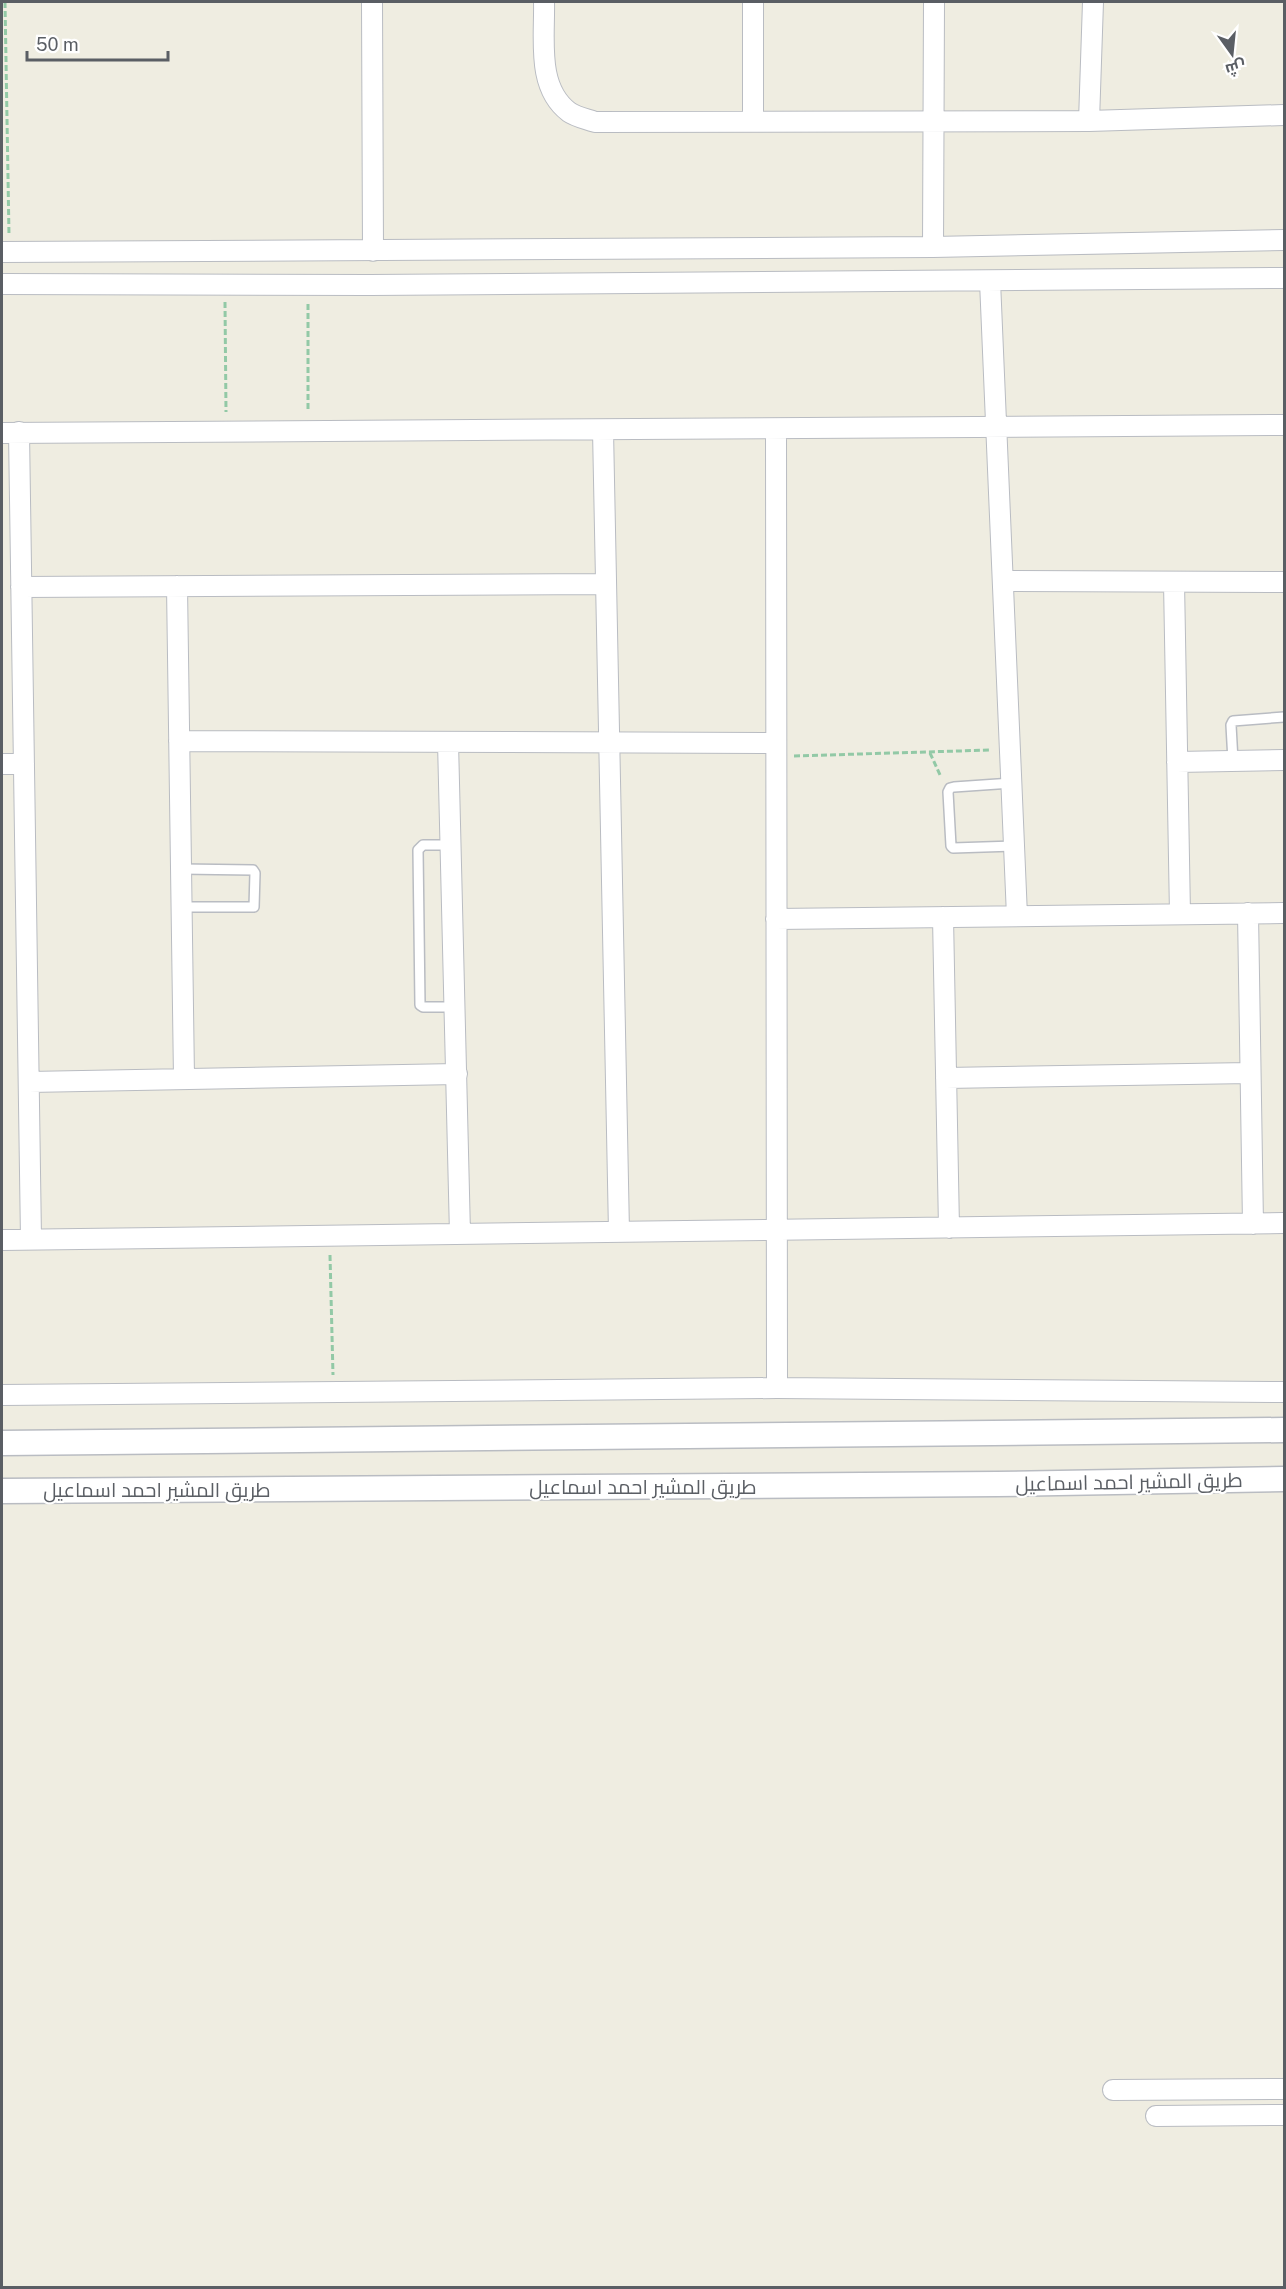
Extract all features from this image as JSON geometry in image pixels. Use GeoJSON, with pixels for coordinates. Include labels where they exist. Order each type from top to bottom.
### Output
{"type":"FeatureCollection","features":[{"type":"Feature","properties":{"kind":"street"},"geometry":{"type":"LineString","coordinates":[[372,2],[373,251]]}},
{"type":"Feature","properties":{"kind":"street"},"geometry":{"type":"LineString","coordinates":[[544,2],[545,66],[551,93],[570,113],[595,122],[1089,121],[1284,115]]}},
{"type":"Feature","properties":{"kind":"street"},"geometry":{"type":"LineString","coordinates":[[753,2],[753,122]]}},
{"type":"Feature","properties":{"kind":"street"},"geometry":{"type":"LineString","coordinates":[[933,247],[934,2]]}},
{"type":"Feature","properties":{"kind":"street"},"geometry":{"type":"LineString","coordinates":[[1089,121],[1093,2]]}},
{"type":"Feature","properties":{"kind":"street"},"geometry":{"type":"LineString","coordinates":[[5,252],[933,247],[1284,240]]}},
{"type":"Feature","properties":{"kind":"street"},"geometry":{"type":"LineString","coordinates":[[2,284],[308,285],[1284,278]]}},
{"type":"Feature","properties":{"kind":"street"},"geometry":{"type":"LineString","coordinates":[[990,281],[1017,916]]}},
{"type":"Feature","properties":{"kind":"street"},"geometry":{"type":"LineString","coordinates":[[31,1239],[21,587],[10,432],[1284,425]]}},
{"type":"Feature","properties":{"kind":"street"},"geometry":{"type":"LineString","coordinates":[[776,429],[777,1388]]}},
{"type":"Feature","properties":{"kind":"street"},"geometry":{"type":"LineString","coordinates":[[603,430],[619,1232]]}},
{"type":"Feature","properties":{"kind":"street"},"geometry":{"type":"LineString","coordinates":[[1004,581],[1284,582]]}},
{"type":"Feature","properties":{"kind":"street"},"geometry":{"type":"LineString","coordinates":[[1174,582],[1180,914]]}},
{"type":"Feature","properties":{"kind":"street"},"geometry":{"type":"LineString","coordinates":[[21,587],[606,584]]}},
{"type":"Feature","properties":{"kind":"street"},"geometry":{"type":"LineString","coordinates":[[177,586],[184,1078]]}},
{"type":"Feature","properties":{"kind":"street"},"geometry":{"type":"LineString","coordinates":[[179,741],[609,743],[776,750]]}},
{"type":"Feature","properties":{"kind":"street"},"geometry":{"type":"LineString","coordinates":[[448,742],[460,1234]]}},
{"type":"Feature","properties":{"kind":"street"},"geometry":{"type":"LineString","coordinates":[[1177,762],[1284,760]]}},
{"type":"Feature","properties":{"kind":"street"},"geometry":{"type":"LineString","coordinates":[[2,764],[24,764]]}},
{"type":"Feature","properties":{"kind":"street"},"geometry":{"type":"LineString","coordinates":[[1248,913],[1253,1224]]}},
{"type":"Feature","properties":{"kind":"street"},"geometry":{"type":"LineString","coordinates":[[776,919],[1284,913]]}},
{"type":"Feature","properties":{"kind":"street"},"geometry":{"type":"LineString","coordinates":[[943,917],[949,1228]]}},
{"type":"Feature","properties":{"kind":"street"},"geometry":{"type":"LineString","coordinates":[[946,1078],[1251,1073]]}},
{"type":"Feature","properties":{"kind":"street"},"geometry":{"type":"LineString","coordinates":[[29,1082],[457,1074]]}},
{"type":"Feature","properties":{"kind":"street"},"geometry":{"type":"LineString","coordinates":[[2,1240],[1284,1223]]}},
{"type":"Feature","properties":{"kind":"street"},"geometry":{"type":"LineString","coordinates":[[2,1395],[777,1388],[1284,1392]]}},
{"type":"Feature","properties":{"kind":"street"},"geometry":{"type":"LineString","coordinates":[[2,1443],[1284,1430]]}},
{"type":"Feature","properties":{"kind":"street","name":"طريق المشير احمد اسماعيل"},"geometry":{"type":"LineString","coordinates":[[2,1491],[997,1484],[1284,1479]]}},
{"type":"Feature","properties":{"kind":"street"},"geometry":{"type":"LineString","coordinates":[[1113,2090],[1284,2089]]}},
{"type":"Feature","properties":{"kind":"street"},"geometry":{"type":"LineString","coordinates":[[1156,2116],[1284,2115]]}},
{"type":"Feature","properties":{"kind":"lane"},"geometry":{"type":"LineString","coordinates":[[1233,761],[1231,725],[1233,721],[1284,717]]}},
{"type":"Feature","properties":{"kind":"lane"},"geometry":{"type":"LineString","coordinates":[[1012,783],[950,788],[948,792],[953,849],[1014,846]]}},
{"type":"Feature","properties":{"kind":"lane"},"geometry":{"type":"LineString","coordinates":[[451,845],[423,845],[418,850],[420,1005],[423,1007],[455,1007]]}},
{"type":"Feature","properties":{"kind":"lane"},"geometry":{"type":"LineString","coordinates":[[181,869],[252,870],[255,873],[254,907],[182,907]]}},
{"type":"Feature","properties":{"kind":"path"},"geometry":{"type":"LineString","coordinates":[[5,2],[7,101],[5,252]]}},
{"type":"Feature","properties":{"kind":"path"},"geometry":{"type":"LineString","coordinates":[[2,101],[7,101]]}},
{"type":"Feature","properties":{"kind":"path"},"geometry":{"type":"LineString","coordinates":[[225,284],[226,432]]}},
{"type":"Feature","properties":{"kind":"path"},"geometry":{"type":"LineString","coordinates":[[308,285],[309,431]]}},
{"type":"Feature","properties":{"kind":"path"},"geometry":{"type":"LineString","coordinates":[[776,750],[930,752],[1011,750]]}},
{"type":"Feature","properties":{"kind":"path"},"geometry":{"type":"LineString","coordinates":[[930,752],[934,765],[950,788]]}},
{"type":"Feature","properties":{"kind":"path"},"geometry":{"type":"LineString","coordinates":[[330,1236],[333,1392]]}}]}
